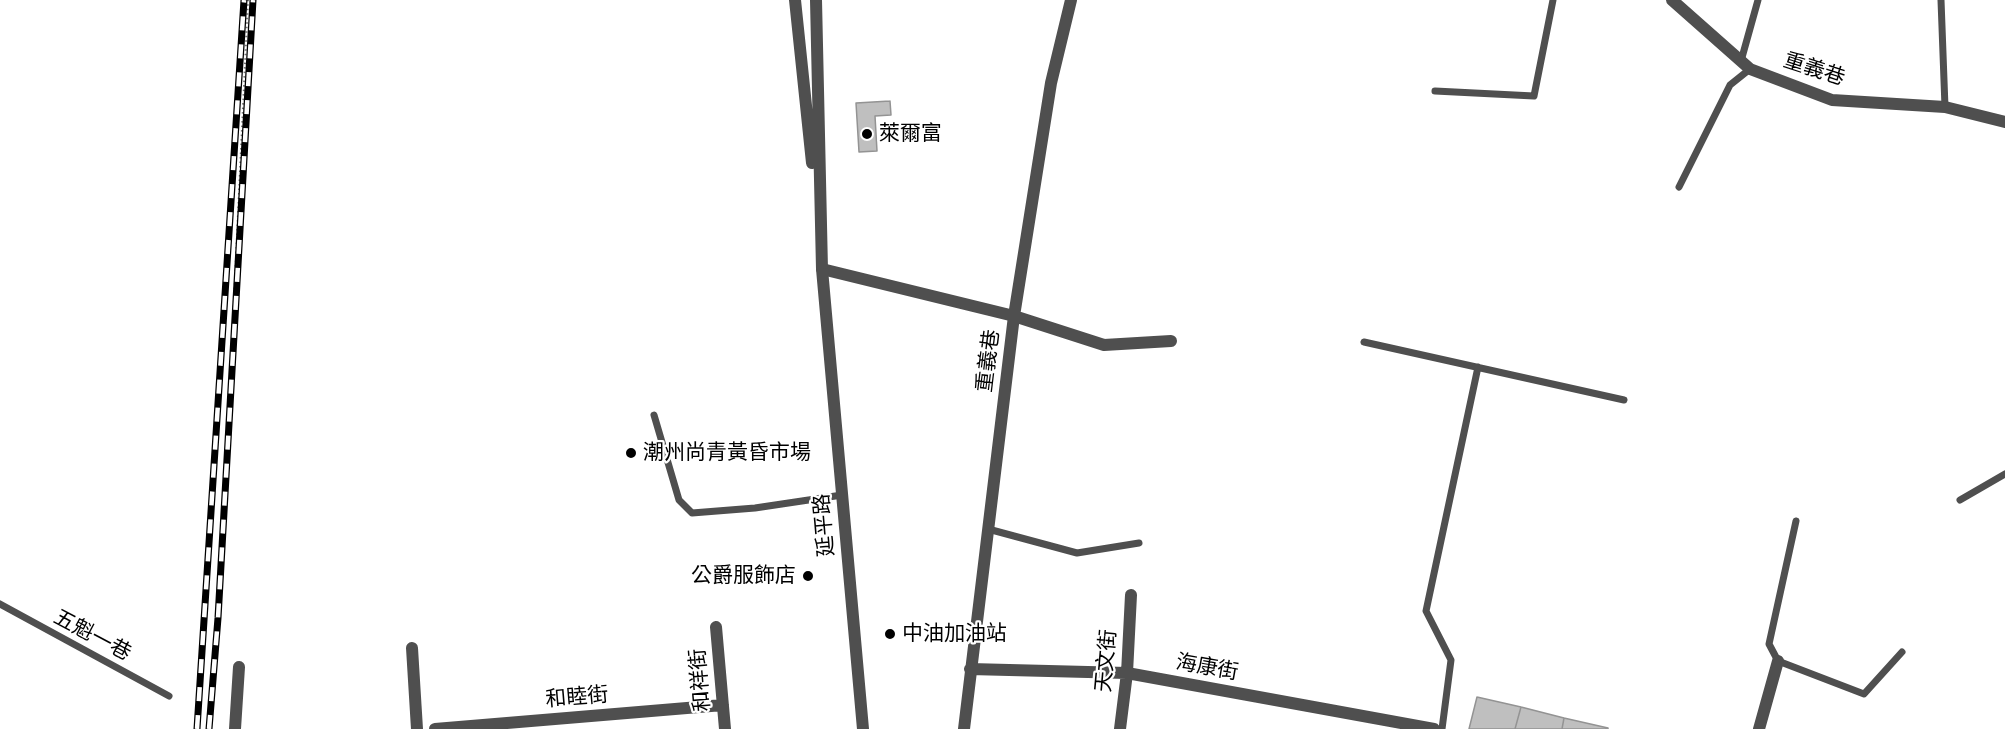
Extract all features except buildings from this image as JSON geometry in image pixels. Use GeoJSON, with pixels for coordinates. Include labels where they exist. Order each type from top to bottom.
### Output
{"type":"FeatureCollection","features":[{"type":"Feature","properties":{"kind":"street","name":"延平路"},"geometry":{"type":"LineString","coordinates":[[795,0],[821,246]]}},
{"type":"Feature","properties":{"kind":"street","name":"延平路"},"geometry":{"type":"LineString","coordinates":[[816,0],[822,269],[863,729]]}},
{"type":"Feature","properties":{"kind":"street","name":"重義巷"},"geometry":{"type":"LineString","coordinates":[[964,729],[1014,316],[1051,83],[1071,0]]}},
{"type":"Feature","properties":{"kind":"street","name":"重義巷"},"geometry":{"type":"LineString","coordinates":[[1672,0],[1745,65],[1832,100],[1945,107],[2005,122]]}},
{"type":"Feature","properties":{"kind":"street"},"geometry":{"type":"LineString","coordinates":[[822,269],[1014,316],[1104,345],[1171,341]]}},
{"type":"Feature","properties":{"kind":"street","name":"天文街"},"geometry":{"type":"LineString","coordinates":[[1120,729],[1127,673],[1131,595]]}},
{"type":"Feature","properties":{"kind":"street","name":"和祥街"},"geometry":{"type":"LineString","coordinates":[[716,627],[725,729]]}},
{"type":"Feature","properties":{"kind":"street"},"geometry":{"type":"LineString","coordinates":[[412,648],[417,729]]}},
{"type":"Feature","properties":{"kind":"street"},"geometry":{"type":"LineString","coordinates":[[1758,729],[1778,661]]}},
{"type":"Feature","properties":{"kind":"street"},"geometry":{"type":"LineString","coordinates":[[235,729],[239,667]]}},
{"type":"Feature","properties":{"kind":"street","name":"海康街"},"geometry":{"type":"LineString","coordinates":[[970,669],[1127,673],[1434,729]]}},
{"type":"Feature","properties":{"kind":"street","name":"和睦街"},"geometry":{"type":"LineString","coordinates":[[435,729],[723,705]]}},
{"type":"Feature","properties":{"kind":"lane"},"geometry":{"type":"LineString","coordinates":[[1434,91],[1534,96],[1553,0]]}},
{"type":"Feature","properties":{"kind":"lane"},"geometry":{"type":"LineString","coordinates":[[1679,187],[1730,85],[1745,65],[1758,0]]}},
{"type":"Feature","properties":{"kind":"lane"},"geometry":{"type":"LineString","coordinates":[[1941,0],[1945,107]]}},
{"type":"Feature","properties":{"kind":"lane"},"geometry":{"type":"LineString","coordinates":[[1364,342],[1624,400]]}},
{"type":"Feature","properties":{"kind":"lane"},"geometry":{"type":"LineString","coordinates":[[1442,729],[1451,660],[1426,611],[1478,368]]}},
{"type":"Feature","properties":{"kind":"lane"},"geometry":{"type":"LineString","coordinates":[[654,415],[679,500],[692,513],[755,508],[842,495]]}},
{"type":"Feature","properties":{"kind":"lane"},"geometry":{"type":"LineString","coordinates":[[1960,500],[2005,474]]}},
{"type":"Feature","properties":{"kind":"lane"},"geometry":{"type":"LineString","coordinates":[[1796,521],[1769,644],[1778,661],[1864,694],[1902,652]]}},
{"type":"Feature","properties":{"kind":"lane"},"geometry":{"type":"LineString","coordinates":[[988,529],[1077,553],[1139,543]]}},
{"type":"Feature","properties":{"kind":"lane","name":"五魁一巷"},"geometry":{"type":"LineString","coordinates":[[0,604],[169,696]]}},
{"type":"Feature","properties":{"kind":"path"},"geometry":{"type":"LineString","coordinates":[[208,729],[219,622],[248,0]]}},
{"type":"Feature","properties":{"kind":"railway"},"geometry":{"type":"LineString","coordinates":[[197,729],[244,0]]}},
{"type":"Feature","properties":{"kind":"railway"},"geometry":{"type":"LineString","coordinates":[[209,729],[218,618],[253,0]]}},
{"type":"Feature","properties":{"kind":"place","name":"萊爾富"},"geometry":{"type":"Point","coordinates":[867,134]}},
{"type":"Feature","properties":{"kind":"place","name":"潮州尚青黃昏市場"},"geometry":{"type":"Point","coordinates":[631,453]}},
{"type":"Feature","properties":{"kind":"place","name":"公爵服飾店"},"geometry":{"type":"Point","coordinates":[808,576]}},
{"type":"Feature","properties":{"kind":"place","name":"中油加油站"},"geometry":{"type":"Point","coordinates":[890,634]}}]}
